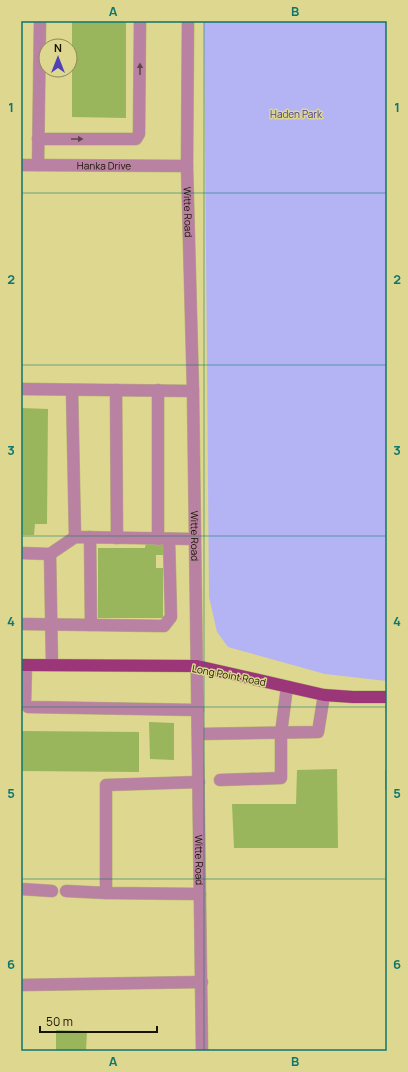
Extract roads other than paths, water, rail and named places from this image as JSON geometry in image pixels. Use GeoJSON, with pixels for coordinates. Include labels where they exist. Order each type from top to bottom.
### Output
{"type":"FeatureCollection","features":[{"type":"Feature","properties":{"kind":"main road","name":"Long Point Road"},"geometry":{"type":"LineString","coordinates":[[23,665],[197,666],[324,695],[387,697]]}},
{"type":"Feature","properties":{"kind":"street"},"geometry":{"type":"LineString","coordinates":[[38,165],[40,21]]}},
{"type":"Feature","properties":{"kind":"street"},"geometry":{"type":"LineString","coordinates":[[38,139],[136,139],[140,134],[140,21]]}},
{"type":"Feature","properties":{"kind":"street","name":"Witte Road"},"geometry":{"type":"LineString","coordinates":[[188,21],[188,166],[193,391],[202,1051]]}},
{"type":"Feature","properties":{"kind":"street","name":"Hanka Drive"},"geometry":{"type":"LineString","coordinates":[[21,165],[188,166]]}},
{"type":"Feature","properties":{"kind":"street"},"geometry":{"type":"LineString","coordinates":[[21,390],[193,391]]}},
{"type":"Feature","properties":{"kind":"street"},"geometry":{"type":"LineString","coordinates":[[72,390],[75,537]]}},
{"type":"Feature","properties":{"kind":"street"},"geometry":{"type":"LineString","coordinates":[[116,390],[117,538]]}},
{"type":"Feature","properties":{"kind":"street"},"geometry":{"type":"LineString","coordinates":[[21,624],[164,626],[171,617],[164,539],[158,390]]}},
{"type":"Feature","properties":{"kind":"street"},"geometry":{"type":"LineString","coordinates":[[21,553],[50,554],[75,537],[195,539]]}},
{"type":"Feature","properties":{"kind":"street"},"geometry":{"type":"LineString","coordinates":[[90,537],[91,625]]}},
{"type":"Feature","properties":{"kind":"street"},"geometry":{"type":"LineString","coordinates":[[50,554],[52,665]]}},
{"type":"Feature","properties":{"kind":"street"},"geometry":{"type":"LineString","coordinates":[[23,665],[25,704],[28,707],[198,710]]}},
{"type":"Feature","properties":{"kind":"street"},"geometry":{"type":"LineString","coordinates":[[220,780],[281,778],[281,733],[287,686]]}},
{"type":"Feature","properties":{"kind":"street"},"geometry":{"type":"LineString","coordinates":[[198,734],[318,732],[324,695]]}},
{"type":"Feature","properties":{"kind":"street"},"geometry":{"type":"LineString","coordinates":[[106,893],[106,785],[199,782]]}},
{"type":"Feature","properties":{"kind":"street"},"geometry":{"type":"LineString","coordinates":[[21,889],[52,891]]}},
{"type":"Feature","properties":{"kind":"street"},"geometry":{"type":"LineString","coordinates":[[66,891],[200,894]]}},
{"type":"Feature","properties":{"kind":"street"},"geometry":{"type":"LineString","coordinates":[[21,985],[202,982]]}},
{"type":"Feature","properties":{"kind":"park label","name":"Haden Park"},"geometry":{"type":"Point","coordinates":[296,114]}}]}
